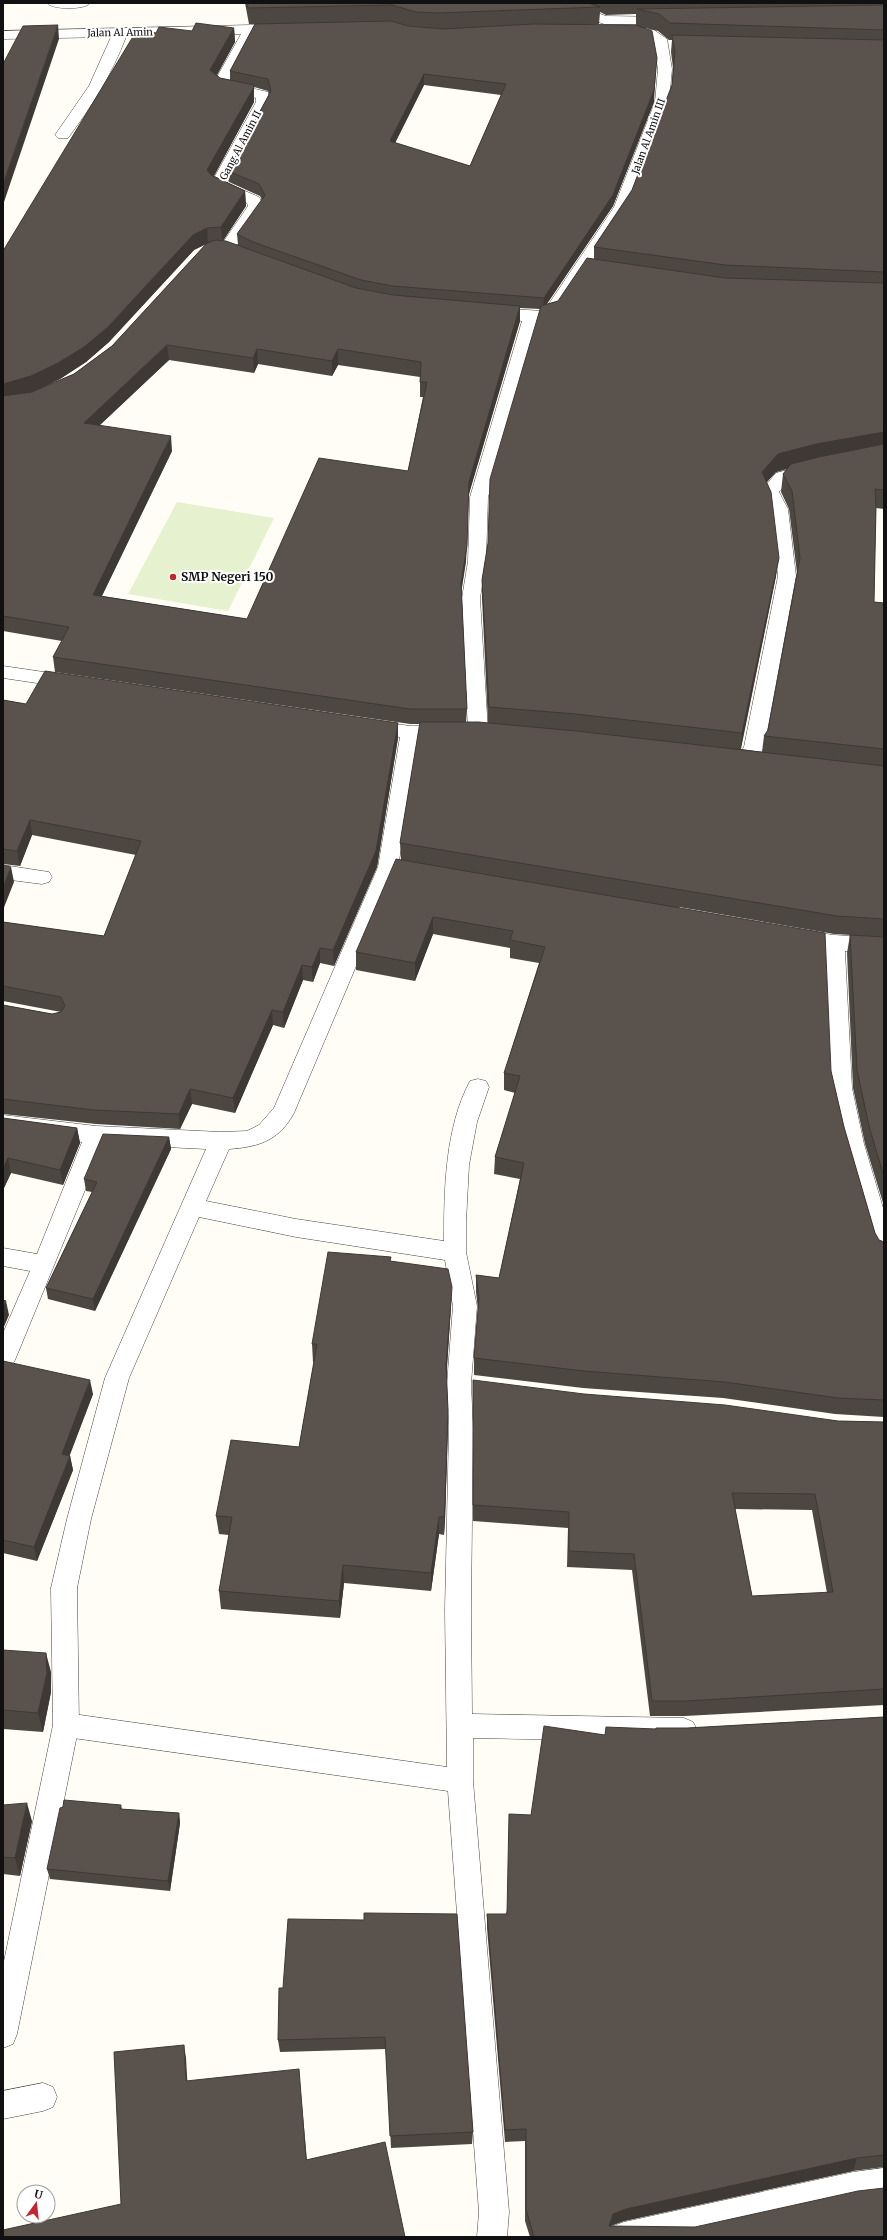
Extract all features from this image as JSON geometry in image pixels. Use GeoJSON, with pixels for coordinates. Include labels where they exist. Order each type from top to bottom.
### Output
{"type":"FeatureCollection","features":[{"type":"Feature","properties":{"kind":"street"},"geometry":{"type":"LineString","coordinates":[[54,3],[83,3]]}},
{"type":"Feature","properties":{"kind":"street"},"geometry":{"type":"LineString","coordinates":[[557,3],[604,20],[680,21]]}},
{"type":"Feature","properties":{"kind":"street","name":"Jalan Al Amin"},"geometry":{"type":"LineString","coordinates":[[3,35],[298,28]]}},
{"type":"Feature","properties":{"kind":"street","name":"Gang Al Amin II"},"geometry":{"type":"LineString","coordinates":[[227,250],[256,206],[253,200],[218,185],[263,102],[263,95],[226,88],[220,84],[251,29]]}},
{"type":"Feature","properties":{"kind":"street","name":"Jalan Al Amin III"},"geometry":{"type":"LineString","coordinates":[[478,312],[532,316],[550,315],[589,270],[622,207],[662,102],[669,45],[649,33],[636,31],[589,30]]}},
{"type":"Feature","properties":{"kind":"street"},"geometry":{"type":"LineString","coordinates":[[63,135],[86,105],[104,74],[120,32]]}},
{"type":"Feature","properties":{"kind":"street"},"geometry":{"type":"LineString","coordinates":[[348,723],[410,732],[486,733],[471,598],[477,561],[478,497],[532,316]]}},
{"type":"Feature","properties":{"kind":"street"},"geometry":{"type":"LineString","coordinates":[[745,761],[754,748],[787,576],[779,509],[770,491],[782,477],[828,466]]}},
{"type":"Feature","properties":{"kind":"street"},"geometry":{"type":"LineString","coordinates":[[3,672],[89,685]]}},
{"type":"Feature","properties":{"kind":"street"},"geometry":{"type":"LineString","coordinates":[[3,1123],[96,1134],[221,1141],[250,1139],[267,1131],[283,1113],[396,868],[410,732]]}},
{"type":"Feature","properties":{"kind":"street"},"geometry":{"type":"LineString","coordinates":[[724,758],[768,764]]}},
{"type":"Feature","properties":{"kind":"street"},"geometry":{"type":"LineString","coordinates":[[3,872],[42,877]]}},
{"type":"Feature","properties":{"kind":"street"},"geometry":{"type":"LineString","coordinates":[[779,934],[834,943],[884,946]]}},
{"type":"Feature","properties":{"kind":"street"},"geometry":{"type":"LineString","coordinates":[[834,943],[841,1088],[853,1144],[884,1250]]}},
{"type":"Feature","properties":{"kind":"street"},"geometry":{"type":"LineString","coordinates":[[478,1086],[466,1122],[458,1165],[455,1252],[465,1306],[471,1386],[461,1428],[458,1610],[460,1781],[494,2212],[492,2237]]}},
{"type":"Feature","properties":{"kind":"street"},"geometry":{"type":"LineString","coordinates":[[3,1360],[44,1265],[96,1134]]}},
{"type":"Feature","properties":{"kind":"street"},"geometry":{"type":"LineString","coordinates":[[3,2034],[66,1725],[64,1588],[79,1519],[117,1378],[221,1141]]}},
{"type":"Feature","properties":{"kind":"street"},"geometry":{"type":"LineString","coordinates":[[191,1207],[296,1228],[455,1252]]}},
{"type":"Feature","properties":{"kind":"street"},"geometry":{"type":"LineString","coordinates":[[3,1257],[44,1265]]}},
{"type":"Feature","properties":{"kind":"street"},"geometry":{"type":"LineString","coordinates":[[66,1725],[460,1781]]}},
{"type":"Feature","properties":{"kind":"street"},"geometry":{"type":"LineString","coordinates":[[460,1726],[685,1730],[709,1728]]}},
{"type":"Feature","properties":{"kind":"street"},"geometry":{"type":"LineString","coordinates":[[3,2106],[42,2097]]}},
{"type":"Feature","properties":{"kind":"street"},"geometry":{"type":"LineString","coordinates":[[624,2237],[854,2187],[884,2183]]}},
{"type":"Feature","properties":{"kind":"green space"},"geometry":{"type":"Polygon","coordinates":[[[177,502],[274,518],[228,611],[128,594],[177,502]]]}},
{"type":"Feature","properties":{"kind":"building"},"geometry":{"type":"Polygon","coordinates":[[[247,3],[588,3],[600,7],[437,13],[416,12],[392,5],[248,8],[247,3]]]}},
{"type":"Feature","properties":{"kind":"building"},"geometry":{"type":"Polygon","coordinates":[[[884,5],[884,30],[670,23],[659,14],[637,9],[884,5]]]}},
{"type":"Feature","properties":{"kind":"building"},"geometry":{"type":"Polygon","coordinates":[[[391,21],[408,26],[443,29],[533,24],[636,25],[652,31],[657,58],[654,90],[613,195],[544,298],[393,286],[361,280],[253,242],[237,234],[265,195],[259,184],[228,171],[271,91],[268,79],[230,71],[255,24],[391,21]],[[424,74],[390,141],[470,166],[506,84],[424,74]]]}},
{"type":"Feature","properties":{"kind":"building"},"geometry":{"type":"Polygon","coordinates":[[[196,23],[234,28],[210,70],[220,78],[254,85],[207,170],[211,175],[245,191],[221,227],[207,228],[193,235],[108,327],[84,347],[58,363],[31,376],[3,384],[3,251],[137,30],[156,33],[159,27],[192,31],[196,23]]]}},
{"type":"Feature","properties":{"kind":"building"},"geometry":{"type":"Polygon","coordinates":[[[58,25],[3,184],[3,64],[23,26],[58,25]]]}},
{"type":"Feature","properties":{"kind":"building"},"geometry":{"type":"Polygon","coordinates":[[[672,35],[884,40],[884,272],[725,265],[594,247],[632,190],[672,85],[675,52],[672,35]]]}},
{"type":"Feature","properties":{"kind":"building"},"geometry":{"type":"Polygon","coordinates":[[[216,240],[226,241],[356,288],[393,295],[520,306],[469,482],[467,546],[461,583],[467,709],[410,709],[53,657],[69,627],[3,616],[3,396],[32,392],[74,374],[112,346],[207,243],[216,240]],[[167,345],[84,423],[171,436],[93,595],[247,619],[319,458],[408,471],[427,382],[420,382],[421,362],[338,349],[332,361],[257,349],[253,358],[167,345]]]}},
{"type":"Feature","properties":{"kind":"building"},"geometry":{"type":"Polygon","coordinates":[[[587,258],[725,278],[884,283],[884,432],[816,444],[778,454],[762,472],[771,492],[779,558],[742,733],[576,714],[489,707],[482,580],[488,543],[490,479],[541,306],[558,301],[587,258]]]}},
{"type":"Feature","properties":{"kind":"building"},"geometry":{"type":"Polygon","coordinates":[[[884,444],[884,490],[875,489],[874,602],[884,603],[884,749],[764,736],[768,730],[800,558],[792,491],[783,474],[791,464],[884,444]]]}},
{"type":"Feature","properties":{"kind":"building"},"geometry":{"type":"Polygon","coordinates":[[[45,671],[398,723],[376,851],[333,950],[320,948],[312,967],[302,965],[283,1012],[272,1010],[233,1098],[190,1089],[179,1114],[94,1110],[3,1099],[3,1005],[52,1014],[61,1012],[65,1006],[61,997],[3,986],[3,922],[104,936],[141,841],[30,820],[17,851],[3,849],[3,700],[26,704],[45,671]]]}},
{"type":"Feature","properties":{"kind":"building"},"geometry":{"type":"Polygon","coordinates":[[[420,722],[478,722],[576,731],[884,766],[884,919],[837,916],[400,843],[420,722]]]}},
{"type":"Feature","properties":{"kind":"building"},"geometry":{"type":"Polygon","coordinates":[[[396,859],[825,933],[831,1071],[844,1127],[875,1233],[879,1240],[884,1242],[884,1400],[838,1398],[725,1382],[584,1371],[474,1358],[479,1298],[476,1275],[499,1278],[524,1163],[495,1157],[520,1076],[504,1073],[545,947],[510,940],[513,931],[433,917],[415,963],[356,952],[396,859]]]}},
{"type":"Feature","properties":{"kind":"building"},"geometry":{"type":"Polygon","coordinates":[[[3,865],[11,867],[3,887],[3,865]]]}},
{"type":"Feature","properties":{"kind":"building"},"geometry":{"type":"Polygon","coordinates":[[[850,935],[884,937],[884,1177],[869,1126],[857,1070],[850,935]]]}},
{"type":"Feature","properties":{"kind":"building"},"geometry":{"type":"Polygon","coordinates":[[[3,1118],[77,1128],[60,1170],[8,1158],[3,1169],[3,1118]]]}},
{"type":"Feature","properties":{"kind":"building"},"geometry":{"type":"Polygon","coordinates":[[[103,1134],[169,1137],[93,1299],[46,1288],[97,1182],[84,1179],[103,1134]]]}},
{"type":"Feature","properties":{"kind":"building"},"geometry":{"type":"Polygon","coordinates":[[[328,1252],[391,1257],[390,1261],[448,1269],[452,1287],[446,1365],[448,1410],[445,1502],[444,1517],[439,1517],[431,1573],[343,1565],[339,1601],[219,1591],[232,1517],[216,1516],[231,1440],[299,1447],[317,1344],[312,1344],[328,1252]]]}},
{"type":"Feature","properties":{"kind":"building"},"geometry":{"type":"Polygon","coordinates":[[[3,1300],[6,1301],[3,1308],[3,1300]]]}},
{"type":"Feature","properties":{"kind":"building"},"geometry":{"type":"Polygon","coordinates":[[[3,1361],[90,1380],[62,1454],[70,1456],[34,1547],[3,1540],[3,1361]]]}},
{"type":"Feature","properties":{"kind":"building"},"geometry":{"type":"Polygon","coordinates":[[[473,1380],[584,1394],[725,1405],[838,1421],[884,1422],[884,1689],[687,1701],[652,1701],[634,1554],[569,1551],[569,1512],[473,1505],[473,1380]],[[732,1493],[752,1596],[833,1592],[815,1494],[732,1493]]]}},
{"type":"Feature","properties":{"kind":"building"},"geometry":{"type":"Polygon","coordinates":[[[3,1650],[46,1653],[47,1673],[38,1713],[3,1710],[3,1650]]]}},
{"type":"Feature","properties":{"kind":"building"},"geometry":{"type":"Polygon","coordinates":[[[884,1717],[884,2155],[857,2158],[626,2209],[613,2214],[609,2226],[695,2227],[858,2191],[884,2188],[884,2237],[534,2237],[526,2209],[526,2129],[505,2130],[487,1914],[507,1914],[509,1814],[531,1815],[544,1726],[605,1735],[606,1727],[656,1729],[687,1728],[884,1717]]]}},
{"type":"Feature","properties":{"kind":"building"},"geometry":{"type":"Polygon","coordinates":[[[64,1800],[121,1805],[120,1809],[179,1813],[168,1881],[47,1869],[60,1808],[63,1807],[64,1800]]]}},
{"type":"Feature","properties":{"kind":"building"},"geometry":{"type":"Polygon","coordinates":[[[27,1803],[15,1858],[3,1857],[3,1805],[27,1803]]]}},
{"type":"Feature","properties":{"kind":"building"},"geometry":{"type":"Polygon","coordinates":[[[364,1913],[457,1914],[473,2132],[390,2136],[385,2037],[278,2040],[279,1988],[283,1988],[288,1919],[364,1920],[364,1913]]]}},
{"type":"Feature","properties":{"kind":"building"},"geometry":{"type":"Polygon","coordinates":[[[184,2045],[186,2081],[299,2069],[306,2160],[385,2142],[405,2237],[3,2237],[3,2230],[30,2224],[56,2224],[56,2218],[121,2204],[114,2052],[184,2045]]]}},
{"type":"Feature","properties":{"kind":"place","name":"SMP Negeri 150"},"geometry":{"type":"Point","coordinates":[173,577]}}]}
